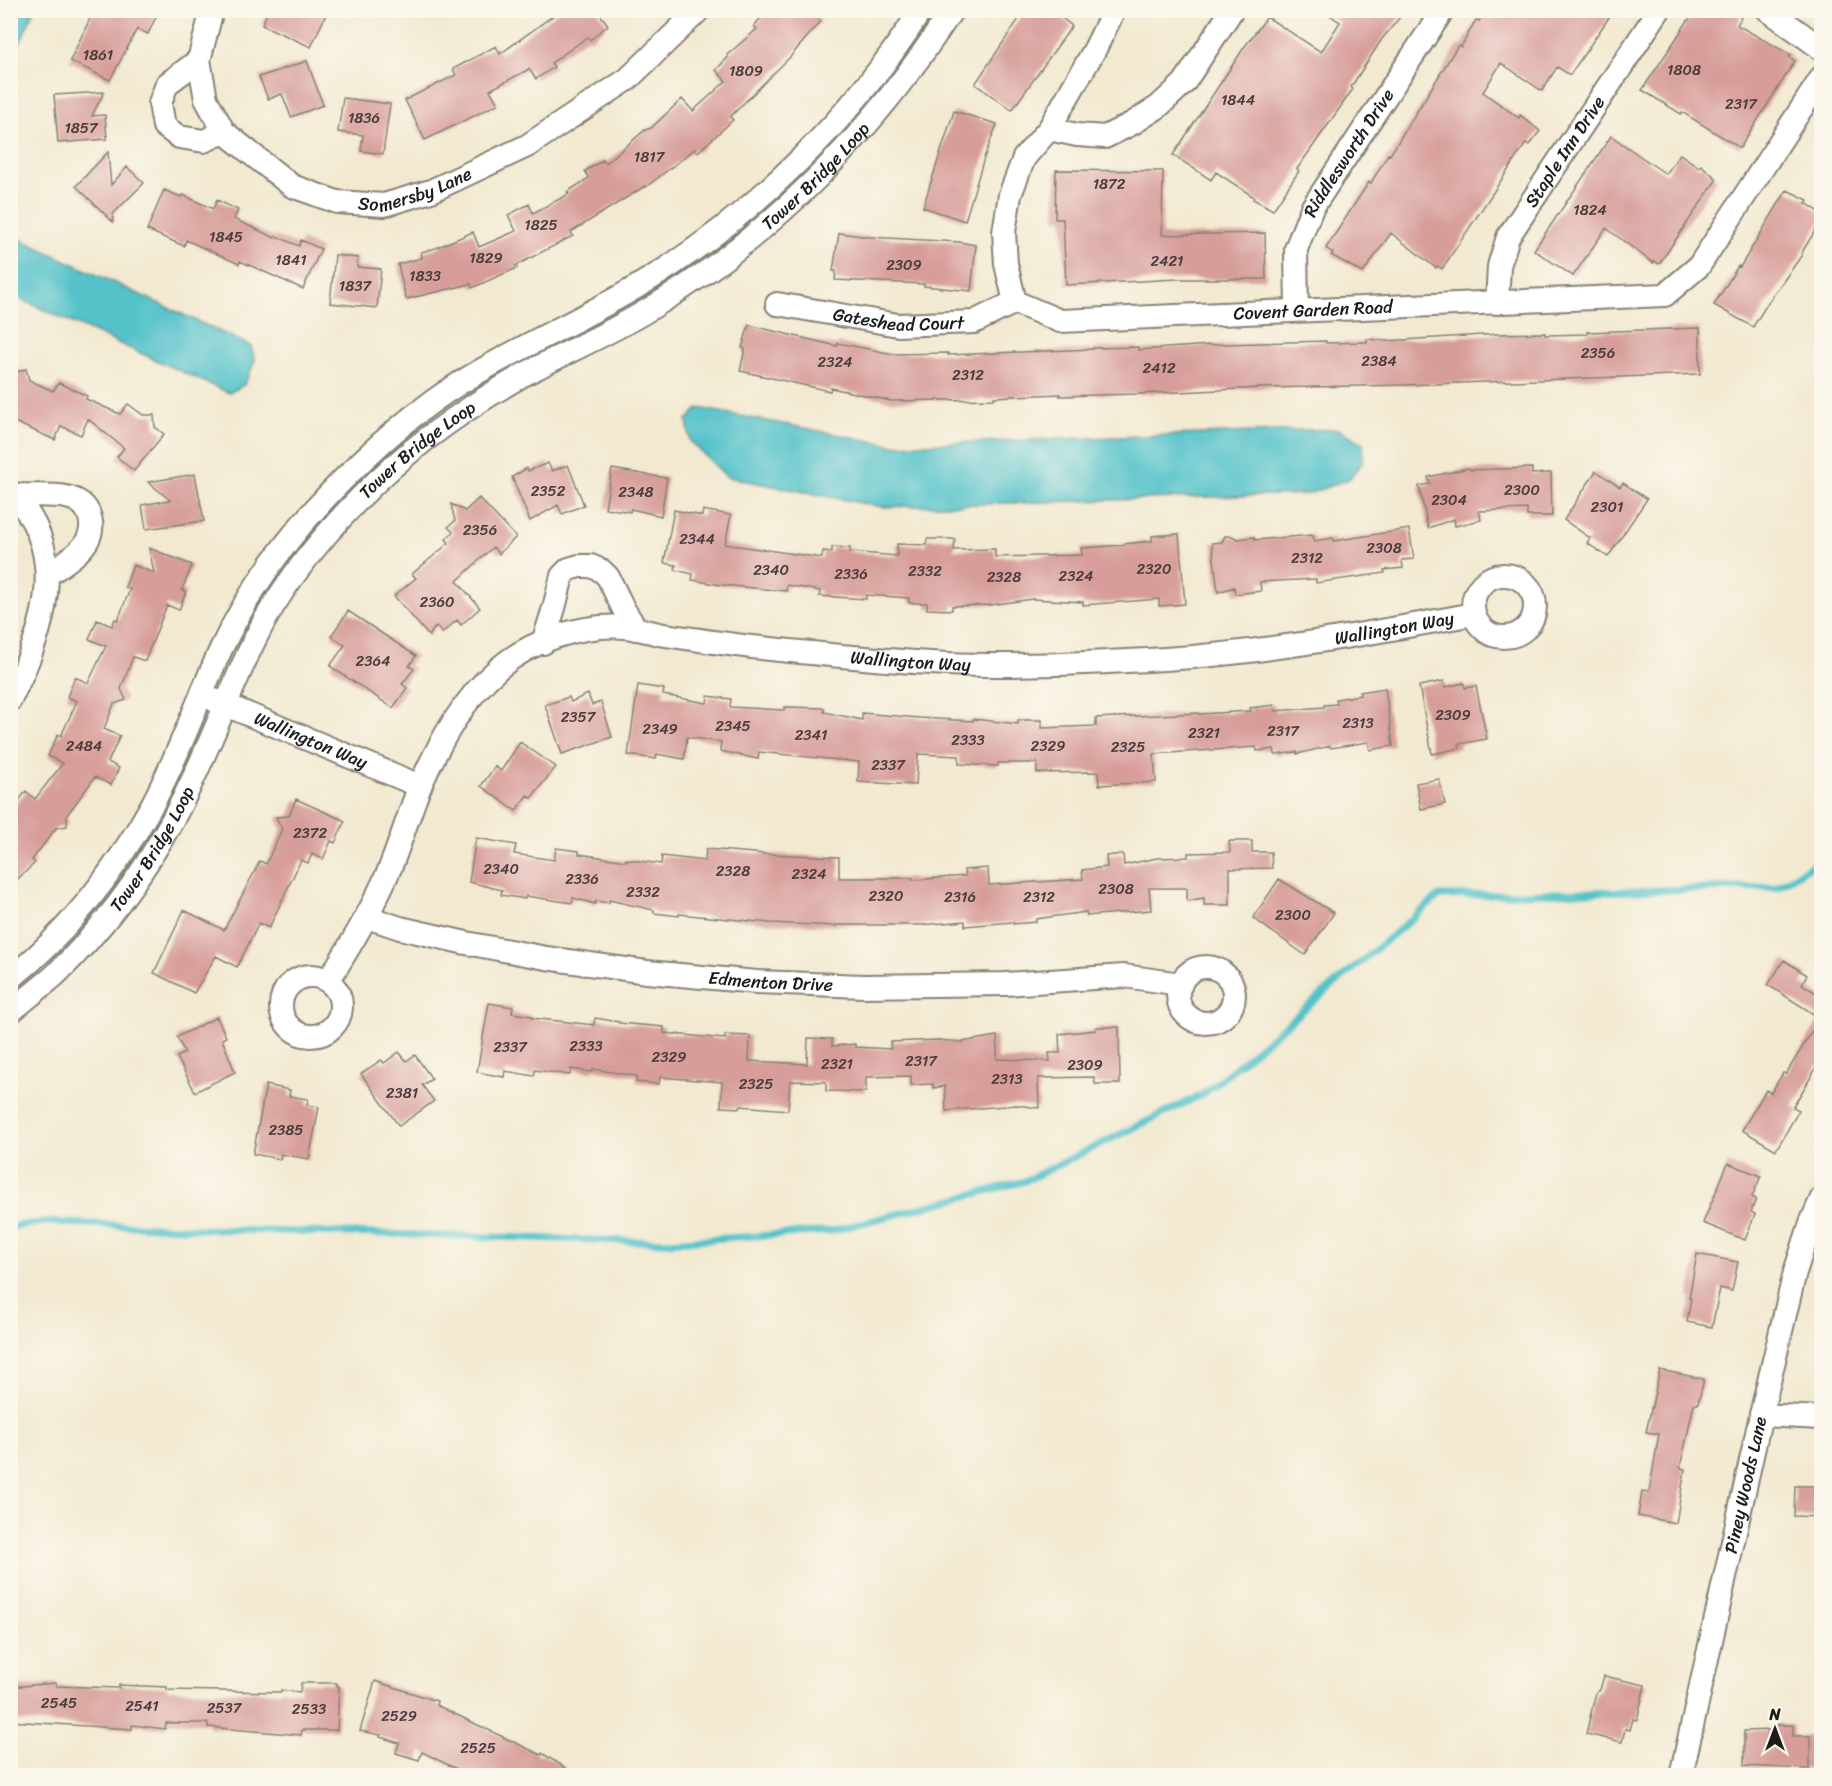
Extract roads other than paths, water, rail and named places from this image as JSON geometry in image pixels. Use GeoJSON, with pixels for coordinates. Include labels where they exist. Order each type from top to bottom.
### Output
{"type":"FeatureCollection","features":[{"type":"Feature","properties":{"kind":"street","name":"Somersby Lane"},"geometry":{"type":"LineString","coordinates":[[212,10],[199,60],[206,99],[224,132],[292,186],[337,202],[384,205],[431,191],[527,146],[628,79],[699,10]]}},
{"type":"Feature","properties":{"kind":"street","name":"Tower Bridge Loop"},"geometry":{"type":"LineString","coordinates":[[10,979],[64,928],[93,895],[125,851],[153,803],[222,647],[247,600],[269,566],[327,496],[361,461],[424,407],[460,383],[531,342],[642,284],[730,222],[805,154],[844,113],[880,69],[921,10]]}},
{"type":"Feature","properties":{"kind":"street","name":"Tower Bridge Loop"},"geometry":{"type":"LineString","coordinates":[[10,1012],[61,968],[92,936],[128,891],[172,821],[255,638],[291,580],[360,498],[403,457],[453,419],[527,373],[642,314],[736,249],[798,197],[872,120],[927,50],[952,10]]}},
{"type":"Feature","properties":{"kind":"street"},"geometry":{"type":"LineString","coordinates":[[1015,302],[1006,264],[1004,232],[1010,195],[1024,158],[1050,129],[1114,10]]}},
{"type":"Feature","properties":{"kind":"street"},"geometry":{"type":"LineString","coordinates":[[1050,129],[1077,135],[1105,137],[1158,107],[1184,83],[1232,10]]}},
{"type":"Feature","properties":{"kind":"street","name":"Riddlesworth Drive"},"geometry":{"type":"LineString","coordinates":[[1297,310],[1296,249],[1311,208],[1443,10]]}},
{"type":"Feature","properties":{"kind":"street","name":"Staple Inn Drive"},"geometry":{"type":"LineString","coordinates":[[1497,303],[1499,266],[1508,237],[1659,10]]}},
{"type":"Feature","properties":{"kind":"street"},"geometry":{"type":"LineString","coordinates":[[1768,10],[1821,49]]}},
{"type":"Feature","properties":{"kind":"street"},"geometry":{"type":"LineString","coordinates":[[199,60],[167,84],[160,103],[164,126],[179,137],[204,141],[224,132]]}},
{"type":"Feature","properties":{"kind":"street","name":"Covent Garden Road"},"geometry":{"type":"LineString","coordinates":[[1015,302],[1060,321],[1665,295],[1699,266],[1821,77]]}},
{"type":"Feature","properties":{"kind":"street","name":"Gateshead Court"},"geometry":{"type":"LineString","coordinates":[[777,304],[898,325],[974,322],[1015,302]]}},
{"type":"Feature","properties":{"kind":"street"},"geometry":{"type":"LineString","coordinates":[[13,493],[66,497],[76,500],[89,514],[91,524],[87,543],[81,551],[47,575]]}},
{"type":"Feature","properties":{"kind":"street"},"geometry":{"type":"LineString","coordinates":[[10,700],[40,628],[46,600],[47,575],[44,549],[36,525],[25,505],[13,493]]}},
{"type":"Feature","properties":{"kind":"street"},"geometry":{"type":"LineString","coordinates":[[543,643],[562,576],[569,569],[579,566],[591,566],[608,577],[636,629]]}},
{"type":"Feature","properties":{"kind":"street","name":"Wallington Way"},"geometry":{"type":"LineString","coordinates":[[328,981],[367,917],[390,868],[420,786],[441,743],[479,687],[501,666],[528,649],[559,636],[593,628],[626,627],[733,645],[852,658],[951,664],[1056,663],[1167,658],[1279,647],[1474,614]]}},
{"type":"Feature","properties":{"kind":"street","name":"Wallington Way"},"geometry":{"type":"LineString","coordinates":[[202,694],[420,786]]}},
{"type":"Feature","properties":{"kind":"street","name":"Edmenton Drive"},"geometry":{"type":"LineString","coordinates":[[367,917],[400,928],[546,958],[647,972],[757,982],[864,986],[1005,984],[1125,976],[1181,984]]}},
{"type":"Feature","properties":{"kind":"street","name":"Piney Woods Lane"},"geometry":{"type":"LineString","coordinates":[[1681,1776],[1761,1414],[1795,1272],[1821,1198]]}},
{"type":"Feature","properties":{"kind":"street"},"geometry":{"type":"LineString","coordinates":[[1761,1414],[1821,1418]]}},
{"type":"Feature","properties":{"kind":"water"},"geometry":{"type":"Polygon","coordinates":[[[10,11],[34,11],[11,63],[10,11]]]}},
{"type":"Feature","properties":{"kind":"water"},"geometry":{"type":"Polygon","coordinates":[[[11,235],[251,346],[255,361],[244,385],[229,393],[11,295],[11,235]]]}},
{"type":"Feature","properties":{"kind":"water"},"geometry":{"type":"Polygon","coordinates":[[[699,408],[893,445],[1338,429],[1363,443],[1363,462],[1349,479],[1308,494],[882,507],[727,477],[690,441],[687,420],[699,408]]]}},
{"type":"Feature","properties":{"kind":"waterway"},"geometry":{"type":"LineString","coordinates":[[10,1227],[44,1222],[205,1229],[667,1242],[831,1231],[1025,1181],[1205,1093],[1439,896],[1777,887],[1822,859]]}}]}
